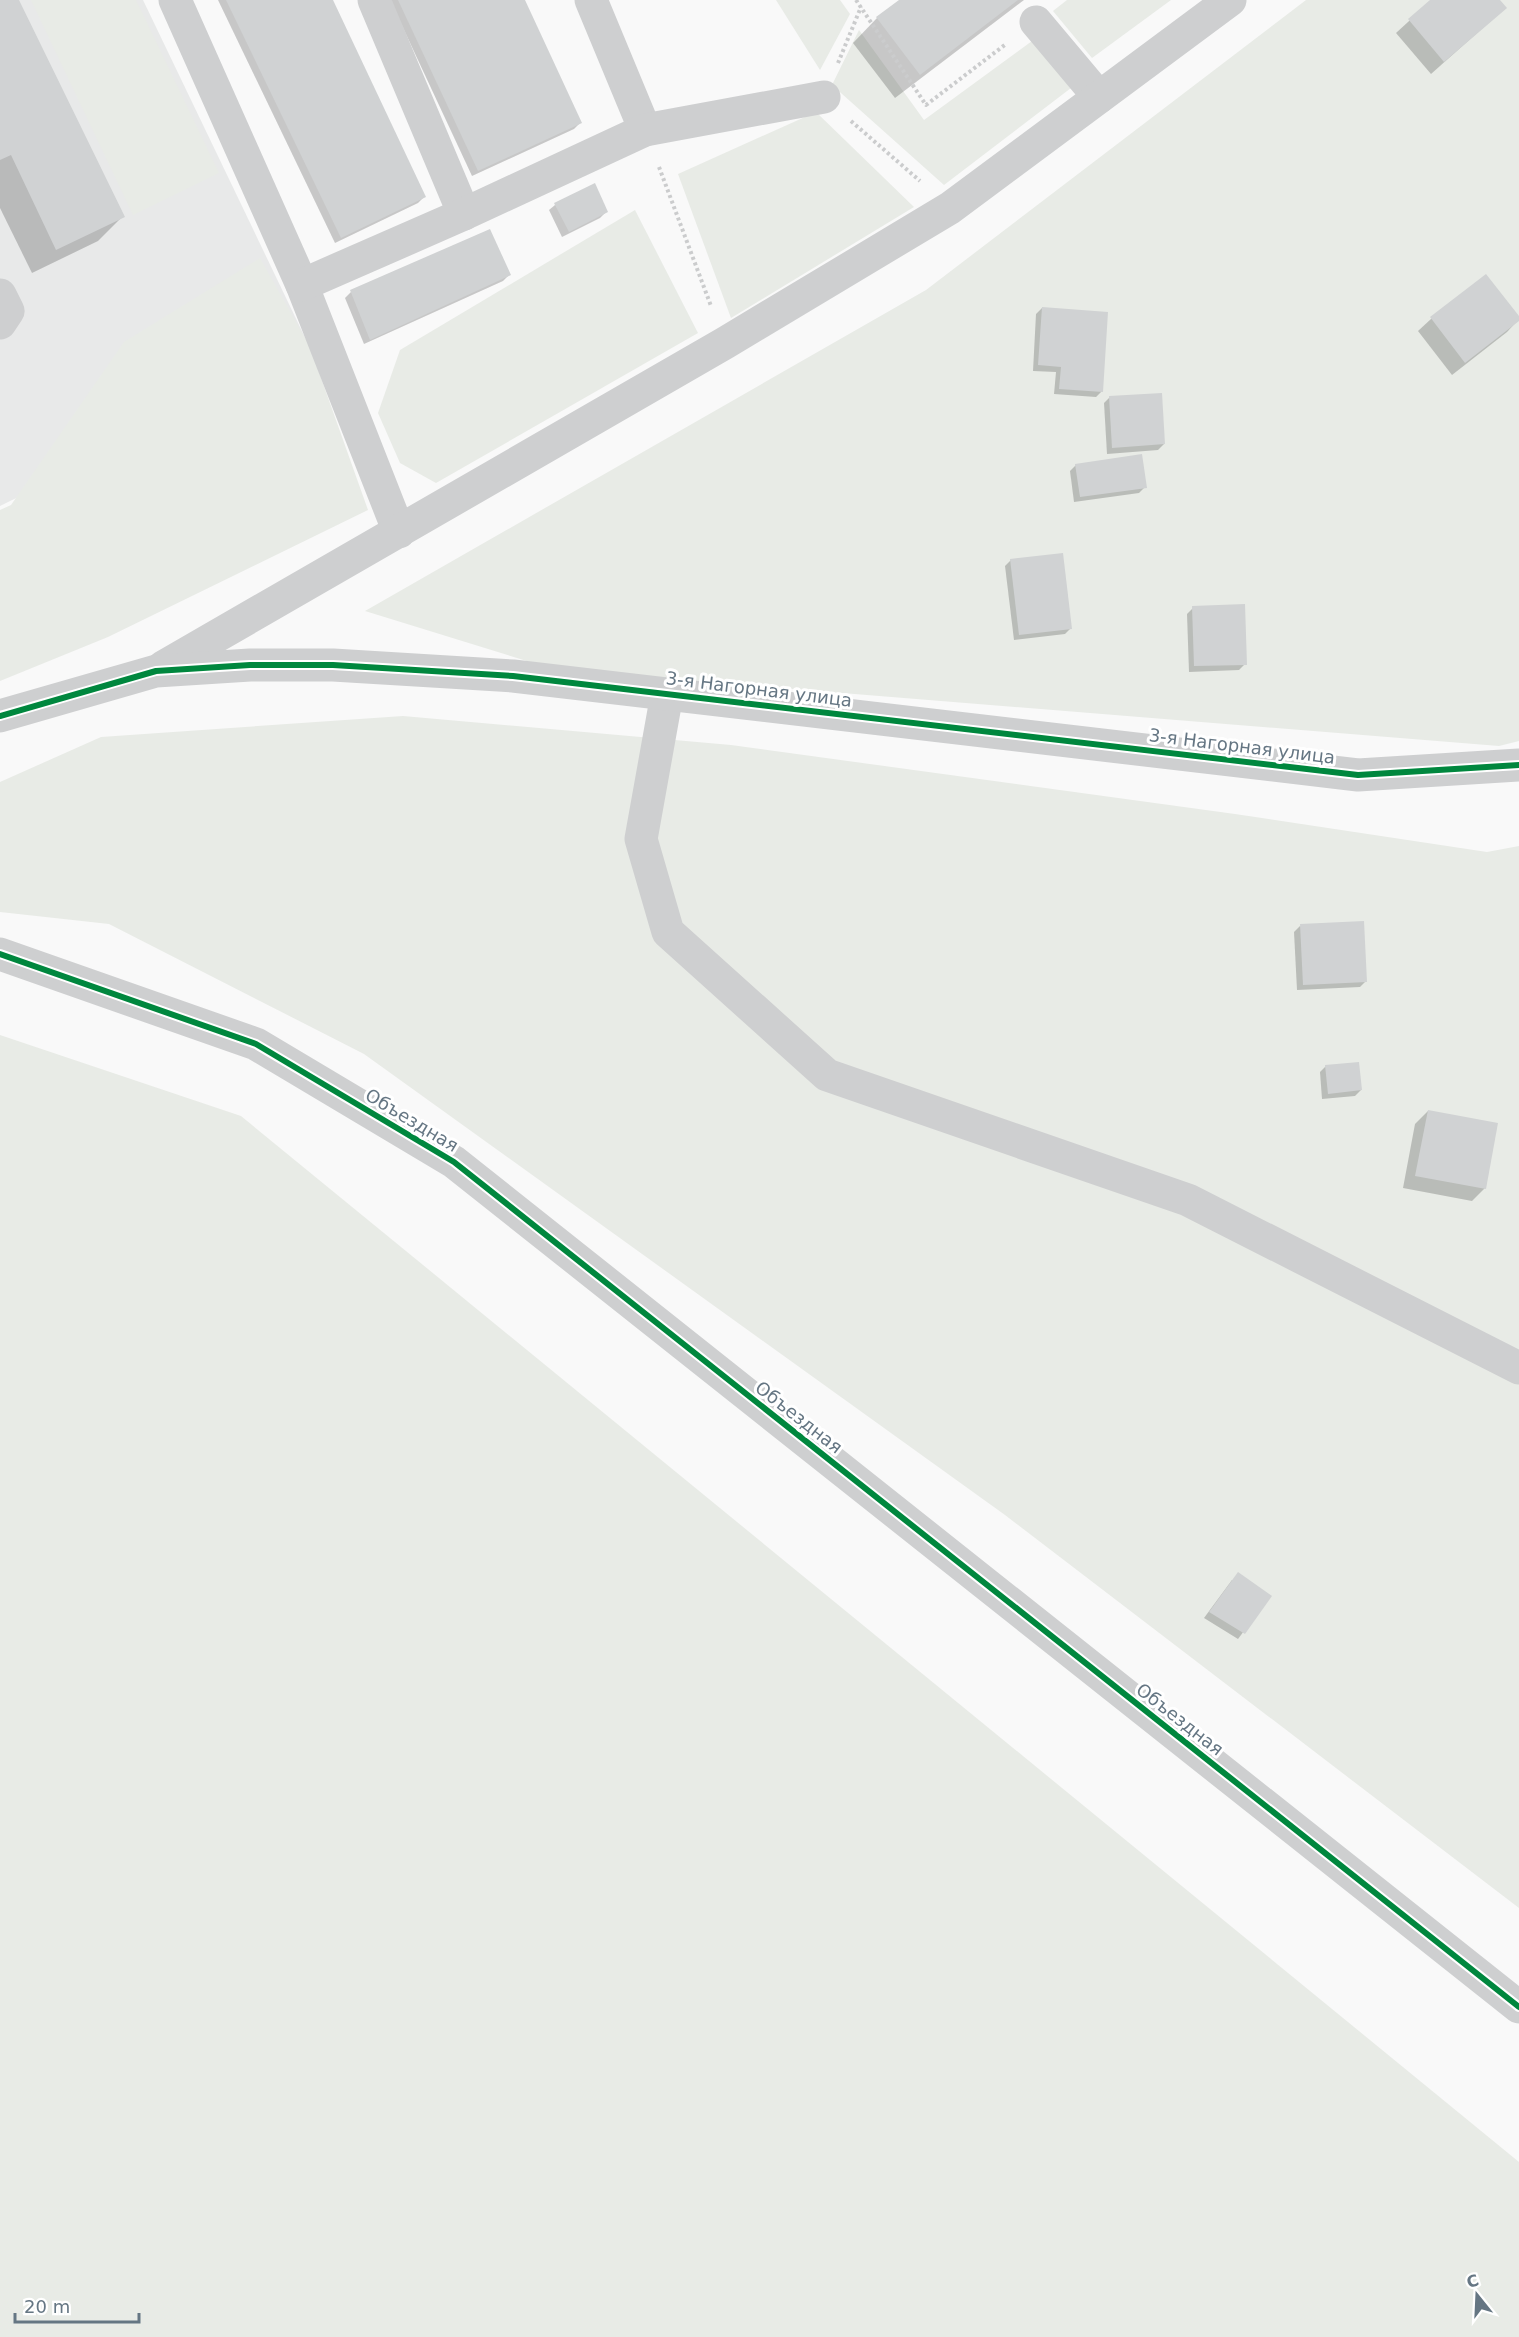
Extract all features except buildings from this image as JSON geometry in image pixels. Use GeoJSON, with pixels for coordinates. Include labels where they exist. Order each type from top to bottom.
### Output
{"type":"FeatureCollection","features":[{"type":"Feature","properties":{"kind":"street"},"geometry":{"type":"LineString","coordinates":[[175,0],[302,285],[399,532]]}},
{"type":"Feature","properties":{"kind":"street"},"geometry":{"type":"LineString","coordinates":[[374,0],[465,214]]}},
{"type":"Feature","properties":{"kind":"street"},"geometry":{"type":"LineString","coordinates":[[591,0],[645,130]]}},
{"type":"Feature","properties":{"kind":"street"},"geometry":{"type":"LineString","coordinates":[[156,671],[725,343],[950,208],[1230,0]]}},
{"type":"Feature","properties":{"kind":"street"},"geometry":{"type":"LineString","coordinates":[[1036,22],[1099,98]]}},
{"type":"Feature","properties":{"kind":"street"},"geometry":{"type":"LineString","coordinates":[[302,285],[465,214],[645,130],[824,97]]}},
{"type":"Feature","properties":{"kind":"street"},"geometry":{"type":"LineString","coordinates":[[0,295],[8,311],[0,323]]}},
{"type":"Feature","properties":{"kind":"street","name":"3-я Нагорная улица"},"geometry":{"type":"LineString","coordinates":[[0,716],[156,671],[250,665],[333,665],[513,676],[1358,775],[1519,765]]}},
{"type":"Feature","properties":{"kind":"street"},"geometry":{"type":"LineString","coordinates":[[667,694],[641,839],[668,932],[826,1075],[1188,1200],[1519,1368]]}},
{"type":"Feature","properties":{"kind":"street","name":"Объездная"},"geometry":{"type":"LineString","coordinates":[[0,954],[256,1044],[454,1162],[1519,2007]]}},
{"type":"Feature","properties":{"kind":"path"},"geometry":{"type":"LineString","coordinates":[[856,0],[926,105],[1036,22]]}},
{"type":"Feature","properties":{"kind":"path"},"geometry":{"type":"LineString","coordinates":[[861,7],[824,97],[950,208]]}},
{"type":"Feature","properties":{"kind":"path"},"geometry":{"type":"LineString","coordinates":[[645,130],[725,343]]}},
{"type":"Feature","properties":{"kind":"shaded area"},"geometry":{"type":"Polygon","coordinates":[[[0,0],[143,0],[312,352],[0,506],[0,0]]]}},
{"type":"Feature","properties":{"kind":"shaded area"},"geometry":{"type":"Polygon","coordinates":[[[31,0],[136,0],[219,173],[133,215],[31,0]]]}},
{"type":"Feature","properties":{"kind":"shaded area"},"geometry":{"type":"Polygon","coordinates":[[[776,0],[840,0],[850,14],[820,70],[776,0]]]}},
{"type":"Feature","properties":{"kind":"shaded area"},"geometry":{"type":"Polygon","coordinates":[[[1067,0],[1171,0],[1092,58],[1053,11],[1067,0]]]}},
{"type":"Feature","properties":{"kind":"shaded area"},"geometry":{"type":"Polygon","coordinates":[[[1306,0],[1519,0],[1519,741],[1499,746],[556,670],[365,611],[926,290],[1306,0]]]}},
{"type":"Feature","properties":{"kind":"shaded area"},"geometry":{"type":"Polygon","coordinates":[[[859,30],[924,120],[1032,41],[1071,88],[944,185],[832,85],[859,30]]]}},
{"type":"Feature","properties":{"kind":"shaded area"},"geometry":{"type":"Polygon","coordinates":[[[816,112],[914,207],[731,318],[678,174],[816,112]]]}},
{"type":"Feature","properties":{"kind":"shaded area"},"geometry":{"type":"Polygon","coordinates":[[[635,210],[698,333],[436,483],[400,463],[378,413],[400,350],[635,210]]]}},
{"type":"Feature","properties":{"kind":"shaded area"},"geometry":{"type":"Polygon","coordinates":[[[260,258],[310,347],[368,510],[108,637],[0,681],[0,510],[11,505],[124,342],[260,258]]]}},
{"type":"Feature","properties":{"kind":"shaded area"},"geometry":{"type":"Polygon","coordinates":[[[403,716],[731,745],[1235,814],[1487,852],[1519,846],[1519,1908],[1005,1515],[364,1054],[109,924],[0,912],[0,782],[101,737],[403,716]]]}},
{"type":"Feature","properties":{"kind":"shaded area"},"geometry":{"type":"Polygon","coordinates":[[[0,1035],[241,1116],[1519,2162],[1519,2337],[0,2337],[0,1035]]]}},
{"type":"Feature","properties":{"kind":"cycle path"},"geometry":{"type":"LineString","coordinates":[[0,716],[156,671],[250,665],[333,665],[513,676],[1358,775],[1519,765]]}},
{"type":"Feature","properties":{"kind":"cycle path"},"geometry":{"type":"LineString","coordinates":[[0,954],[256,1044],[454,1162],[1519,2007]]}}]}
